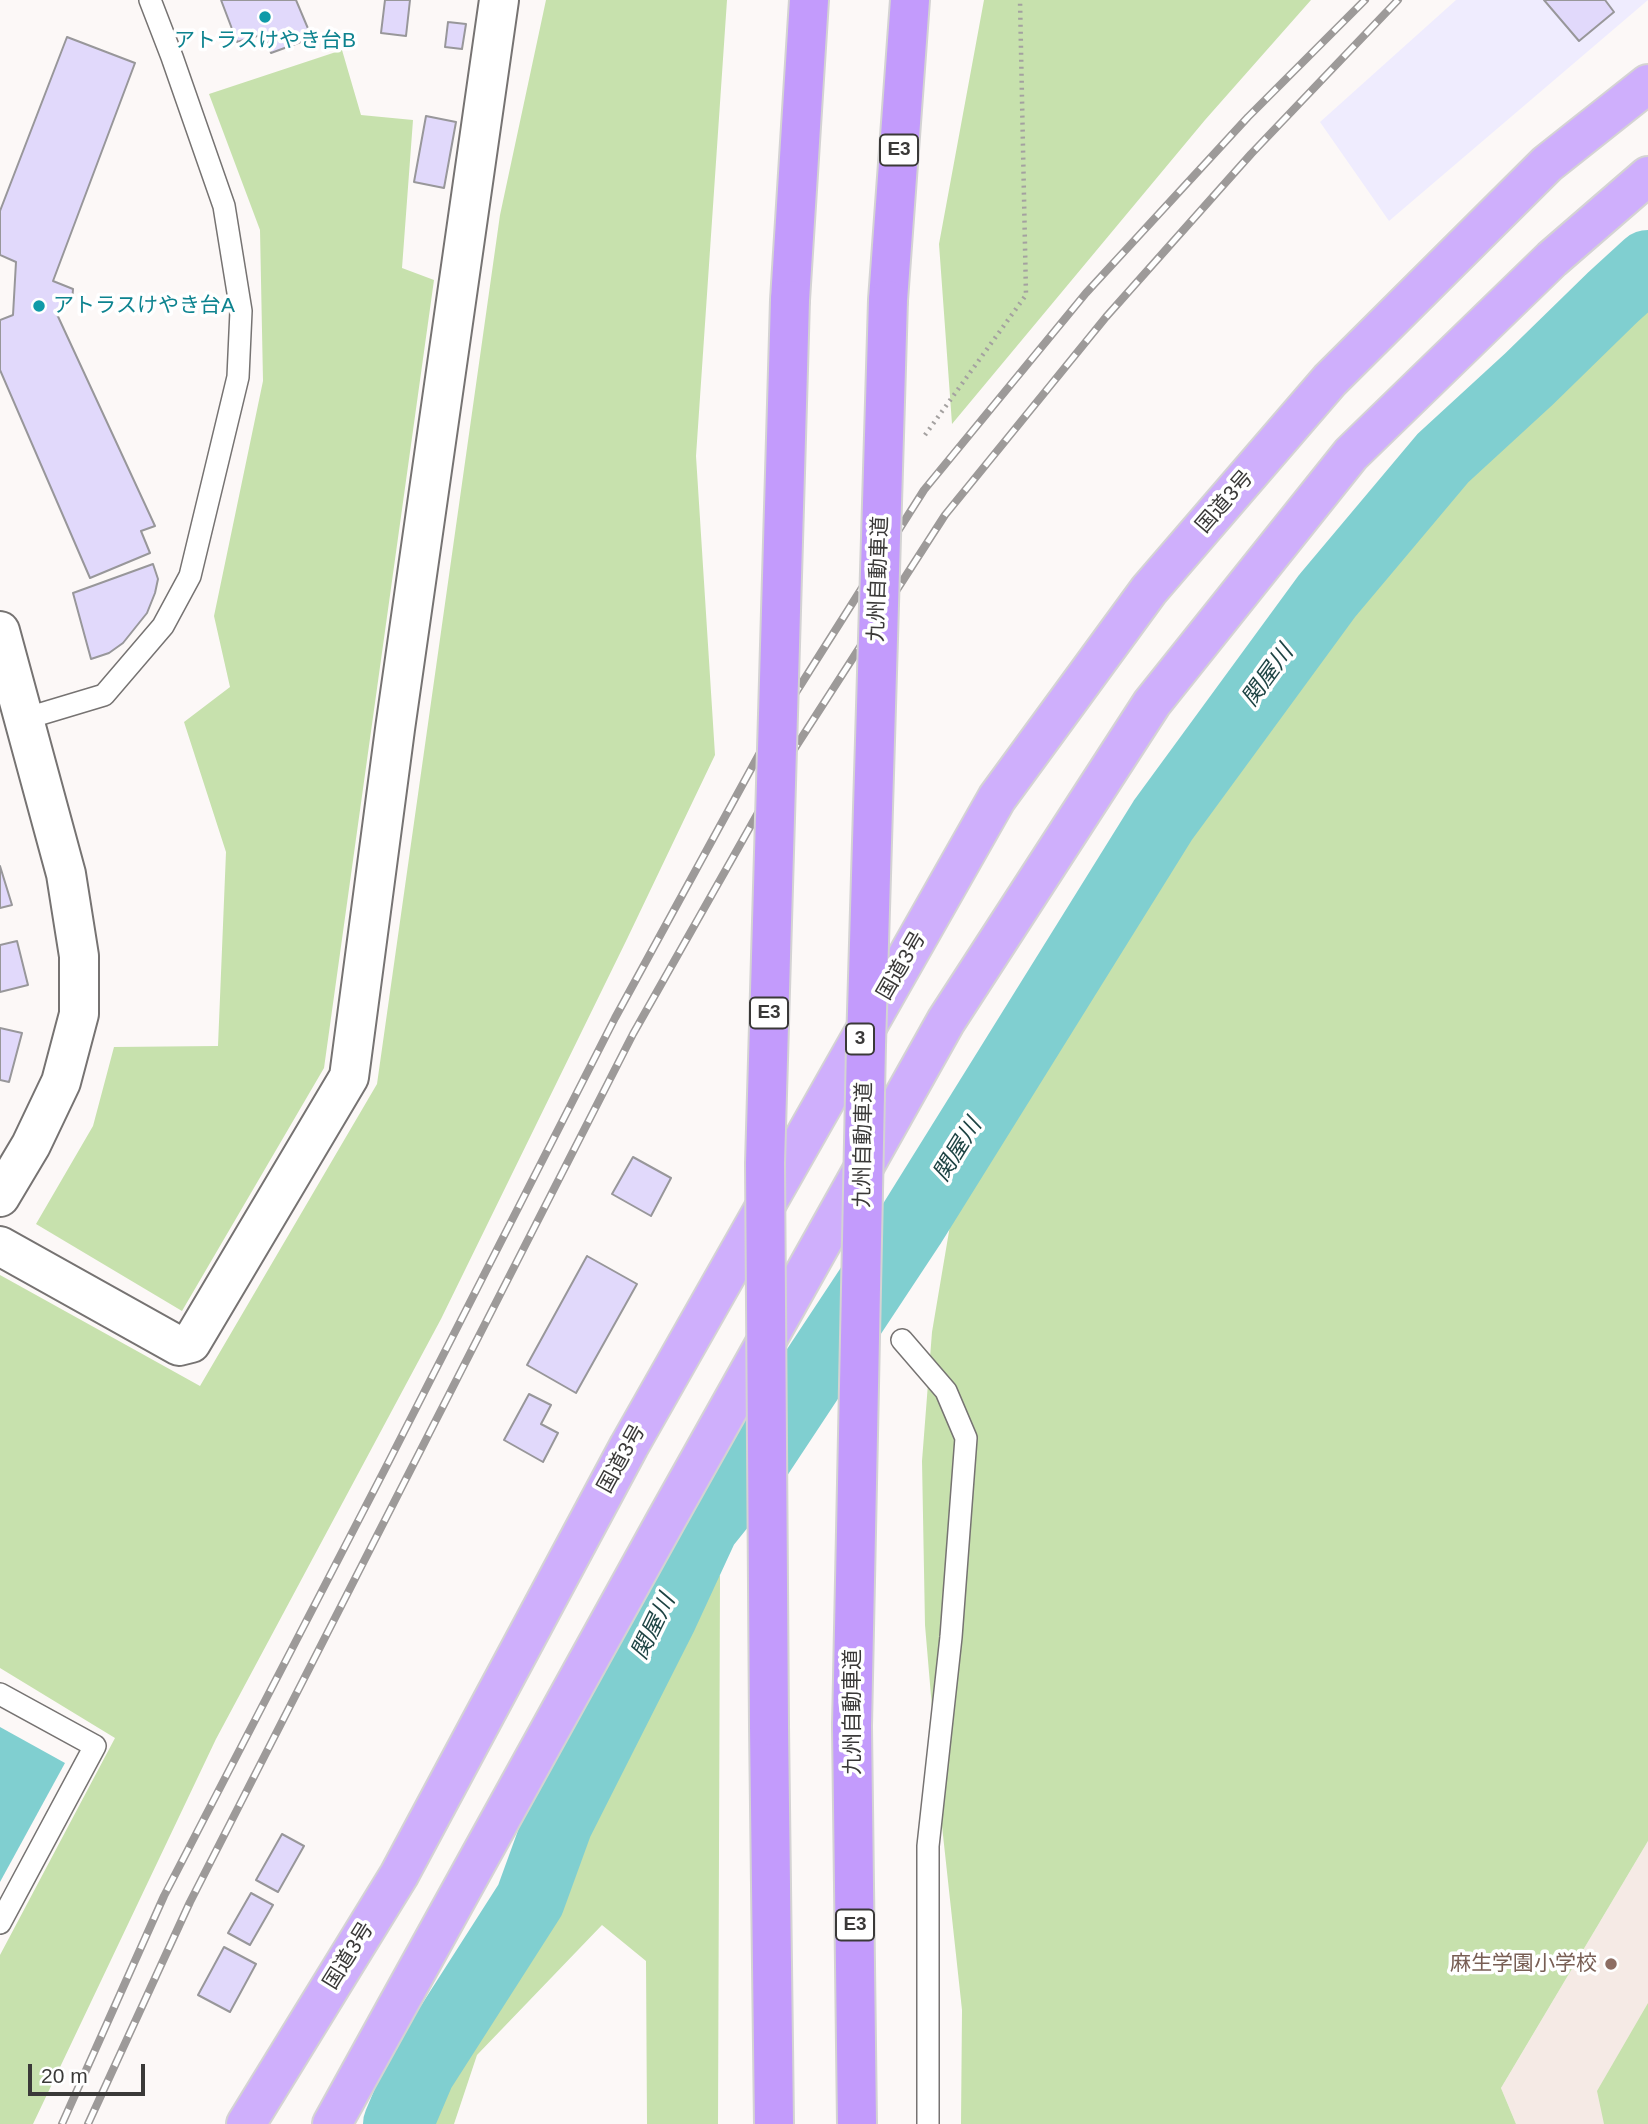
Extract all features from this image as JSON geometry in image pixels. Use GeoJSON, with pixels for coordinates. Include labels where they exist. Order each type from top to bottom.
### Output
{"type":"FeatureCollection","features":[{"type":"Feature","properties":{"kind":"highway"},"geometry":{"type":"LineString","coordinates":[[782,0],[790,300]]}},
{"type":"Feature","properties":{"kind":"highway","name":"E3"},"geometry":{"type":"LineString","coordinates":[[774,2124],[765,1163],[790,300],[809,0]]}},
{"type":"Feature","properties":{"kind":"highway","name":"九州自動車道"},"geometry":{"type":"LineString","coordinates":[[857,2124],[852,1726],[866,1059],[888,300],[911,0]]}},
{"type":"Feature","properties":{"kind":"highway","name":"国道3号"},"geometry":{"type":"LineString","coordinates":[[246,2124],[399,1875],[629,1446],[997,798],[1149,590],[1330,380],[1547,164],[1648,84]]}},
{"type":"Feature","properties":{"kind":"highway"},"geometry":{"type":"LineString","coordinates":[[332,2124],[946,1021],[1152,702],[1351,454],[1552,259],[1648,176]]}},
{"type":"Feature","properties":{"kind":"street"},"geometry":{"type":"LineString","coordinates":[[0,1246],[179,1346],[191,1343],[349,1077],[499,0]]}},
{"type":"Feature","properties":{"kind":"street"},"geometry":{"type":"LineString","coordinates":[[0,631],[66,873],[79,956],[79,1014],[61,1082],[31,1145],[0,1197]]}},
{"type":"Feature","properties":{"kind":"lane"},"geometry":{"type":"LineString","coordinates":[[24,719],[104,695],[163,626],[190,576],[238,377],[241,311],[224,206],[172,57],[149,0]]}},
{"type":"Feature","properties":{"kind":"lane"},"geometry":{"type":"LineString","coordinates":[[902,1339],[946,1391],[967,1438],[951,1637],[928,1846],[928,2124]]}},
{"type":"Feature","properties":{"kind":"lane"},"geometry":{"type":"LineString","coordinates":[[0,1694],[95,1746],[0,1923]]}},
{"type":"Feature","properties":{"kind":"path"},"geometry":{"type":"LineString","coordinates":[[923,437],[1026,295],[1020,0]]}},
{"type":"Feature","properties":{"kind":"shaded area"},"geometry":{"type":"Polygon","coordinates":[[[1456,0],[1648,0],[1389,221],[1320,122],[1456,0]]]}},
{"type":"Feature","properties":{"kind":"shaded area","name":"麻生学園小学校"},"geometry":{"type":"Polygon","coordinates":[[[1648,1841],[1648,2124],[1516,2124],[1501,2088],[1648,1841]]]}},
{"type":"Feature","properties":{"kind":"green space"},"geometry":{"type":"Polygon","coordinates":[[[546,0],[727,0],[696,456],[715,755],[441,1319],[216,1739],[33,2124],[0,2124],[0,1955],[115,1738],[0,1668],[0,1275],[200,1386],[377,1084],[500,215],[546,0]]]}},
{"type":"Feature","properties":{"kind":"green space"},"geometry":{"type":"Polygon","coordinates":[[[984,0],[1311,0],[1205,120],[952,424],[939,244],[984,0]]]}},
{"type":"Feature","properties":{"kind":"green space"},"geometry":{"type":"Polygon","coordinates":[[[342,50],[361,115],[413,120],[402,268],[434,280],[324,1068],[182,1311],[36,1224],[93,1126],[114,1047],[218,1046],[226,852],[184,722],[230,687],[214,616],[263,381],[260,230],[209,94],[342,50]]]}},
{"type":"Feature","properties":{"kind":"green space"},"geometry":{"type":"Polygon","coordinates":[[[1648,284],[1648,1841],[1501,2088],[1516,2124],[961,2124],[962,2010],[942,1826],[925,1625],[922,1461],[932,1332],[956,1190],[1062,1035],[1205,780],[1344,605],[1504,416],[1648,284]]]}},
{"type":"Feature","properties":{"kind":"green space"},"geometry":{"type":"Polygon","coordinates":[[[720,1575],[718,2124],[647,2124],[646,1961],[602,1925],[477,2055],[454,2124],[423,2124],[445,2070],[544,1939],[580,1825],[686,1610],[720,1575]]]}},
{"type":"Feature","properties":{"kind":"green space"},"geometry":{"type":"Polygon","coordinates":[[[1648,2003],[1648,2124],[1604,2124],[1597,2091],[1648,2003]]]}},
{"type":"Feature","properties":{"kind":"water"},"geometry":{"type":"Polygon","coordinates":[[[0,1727],[65,1763],[0,1882],[0,1727]]]}},
{"type":"Feature","properties":{"kind":"building","name":"アトラスけやき台B"},"geometry":{"type":"Polygon","coordinates":[[[221,0],[296,0],[312,38],[271,53],[264,34],[237,42],[221,0]]]}},
{"type":"Feature","properties":{"kind":"building"},"geometry":{"type":"Polygon","coordinates":[[[385,0],[410,0],[406,36],[381,33],[385,0]]]}},
{"type":"Feature","properties":{"kind":"building"},"geometry":{"type":"Polygon","coordinates":[[[1544,0],[1605,0],[1614,12],[1579,41],[1544,0]]]}},
{"type":"Feature","properties":{"kind":"building"},"geometry":{"type":"Polygon","coordinates":[[[448,22],[466,24],[462,49],[445,47],[448,22]]]}},
{"type":"Feature","properties":{"kind":"building","name":"アトラスけやき台A"},"geometry":{"type":"Polygon","coordinates":[[[67,37],[135,63],[53,281],[73,289],[72,302],[55,310],[155,526],[141,531],[150,553],[90,578],[0,370],[0,320],[13,315],[16,262],[0,255],[0,211],[67,37]]]}},
{"type":"Feature","properties":{"kind":"building"},"geometry":{"type":"Polygon","coordinates":[[[426,116],[456,122],[444,188],[414,182],[426,116]]]}},
{"type":"Feature","properties":{"kind":"building"},"geometry":{"type":"Polygon","coordinates":[[[153,564],[158,579],[147,613],[123,643],[109,653],[91,659],[73,593],[153,564]]]}},
{"type":"Feature","properties":{"kind":"building"},"geometry":{"type":"Polygon","coordinates":[[[0,866],[12,905],[0,908],[0,866]]]}},
{"type":"Feature","properties":{"kind":"building"},"geometry":{"type":"Polygon","coordinates":[[[17,941],[28,985],[0,992],[0,945],[17,941]]]}},
{"type":"Feature","properties":{"kind":"building"},"geometry":{"type":"Polygon","coordinates":[[[0,1028],[22,1033],[9,1082],[0,1080],[0,1028]]]}},
{"type":"Feature","properties":{"kind":"building"},"geometry":{"type":"Polygon","coordinates":[[[633,1157],[671,1178],[651,1216],[612,1194],[633,1157]]]}},
{"type":"Feature","properties":{"kind":"building"},"geometry":{"type":"Polygon","coordinates":[[[587,1256],[637,1284],[576,1393],[527,1365],[587,1256]]]}},
{"type":"Feature","properties":{"kind":"building"},"geometry":{"type":"Polygon","coordinates":[[[529,1394],[551,1405],[541,1424],[558,1433],[543,1462],[504,1440],[529,1394]]]}},
{"type":"Feature","properties":{"kind":"building"},"geometry":{"type":"Polygon","coordinates":[[[282,1834],[304,1846],[278,1892],[256,1880],[282,1834]]]}},
{"type":"Feature","properties":{"kind":"building"},"geometry":{"type":"Polygon","coordinates":[[[251,1893],[273,1905],[250,1945],[228,1933],[251,1893]]]}},
{"type":"Feature","properties":{"kind":"building"},"geometry":{"type":"Polygon","coordinates":[[[224,1947],[256,1964],[230,2012],[198,1995],[224,1947]]]}},
{"type":"Feature","properties":{"kind":"waterway","name":"関屋川"},"geometry":{"type":"LineString","coordinates":[[398,2124],[420,2072],[530,1900],[558,1823],[662,1617],[704,1526],[749,1470],[911,1225],[1163,820],[1327,596],[1443,458],[1648,265]]}},
{"type":"Feature","properties":{"kind":"railway"},"geometry":{"type":"LineString","coordinates":[[62,2124],[164,1896],[615,1018],[774,727],[924,490],[1086,293],[1248,117],[1365,0]]}},
{"type":"Feature","properties":{"kind":"railway"},"geometry":{"type":"LineString","coordinates":[[88,2124],[190,1902],[633,1034],[793,751],[945,515],[1106,317],[1251,154],[1398,0]]}},
{"type":"Feature","properties":{"kind":"place","name":"アトラスけやき台B"},"geometry":{"type":"Point","coordinates":[265,17]}},
{"type":"Feature","properties":{"kind":"place","name":"アトラスけやき台A"},"geometry":{"type":"Point","coordinates":[39,306]}},
{"type":"Feature","properties":{"kind":"place","name":"麻生学園小学校"},"geometry":{"type":"Point","coordinates":[1611,1964]}}]}
